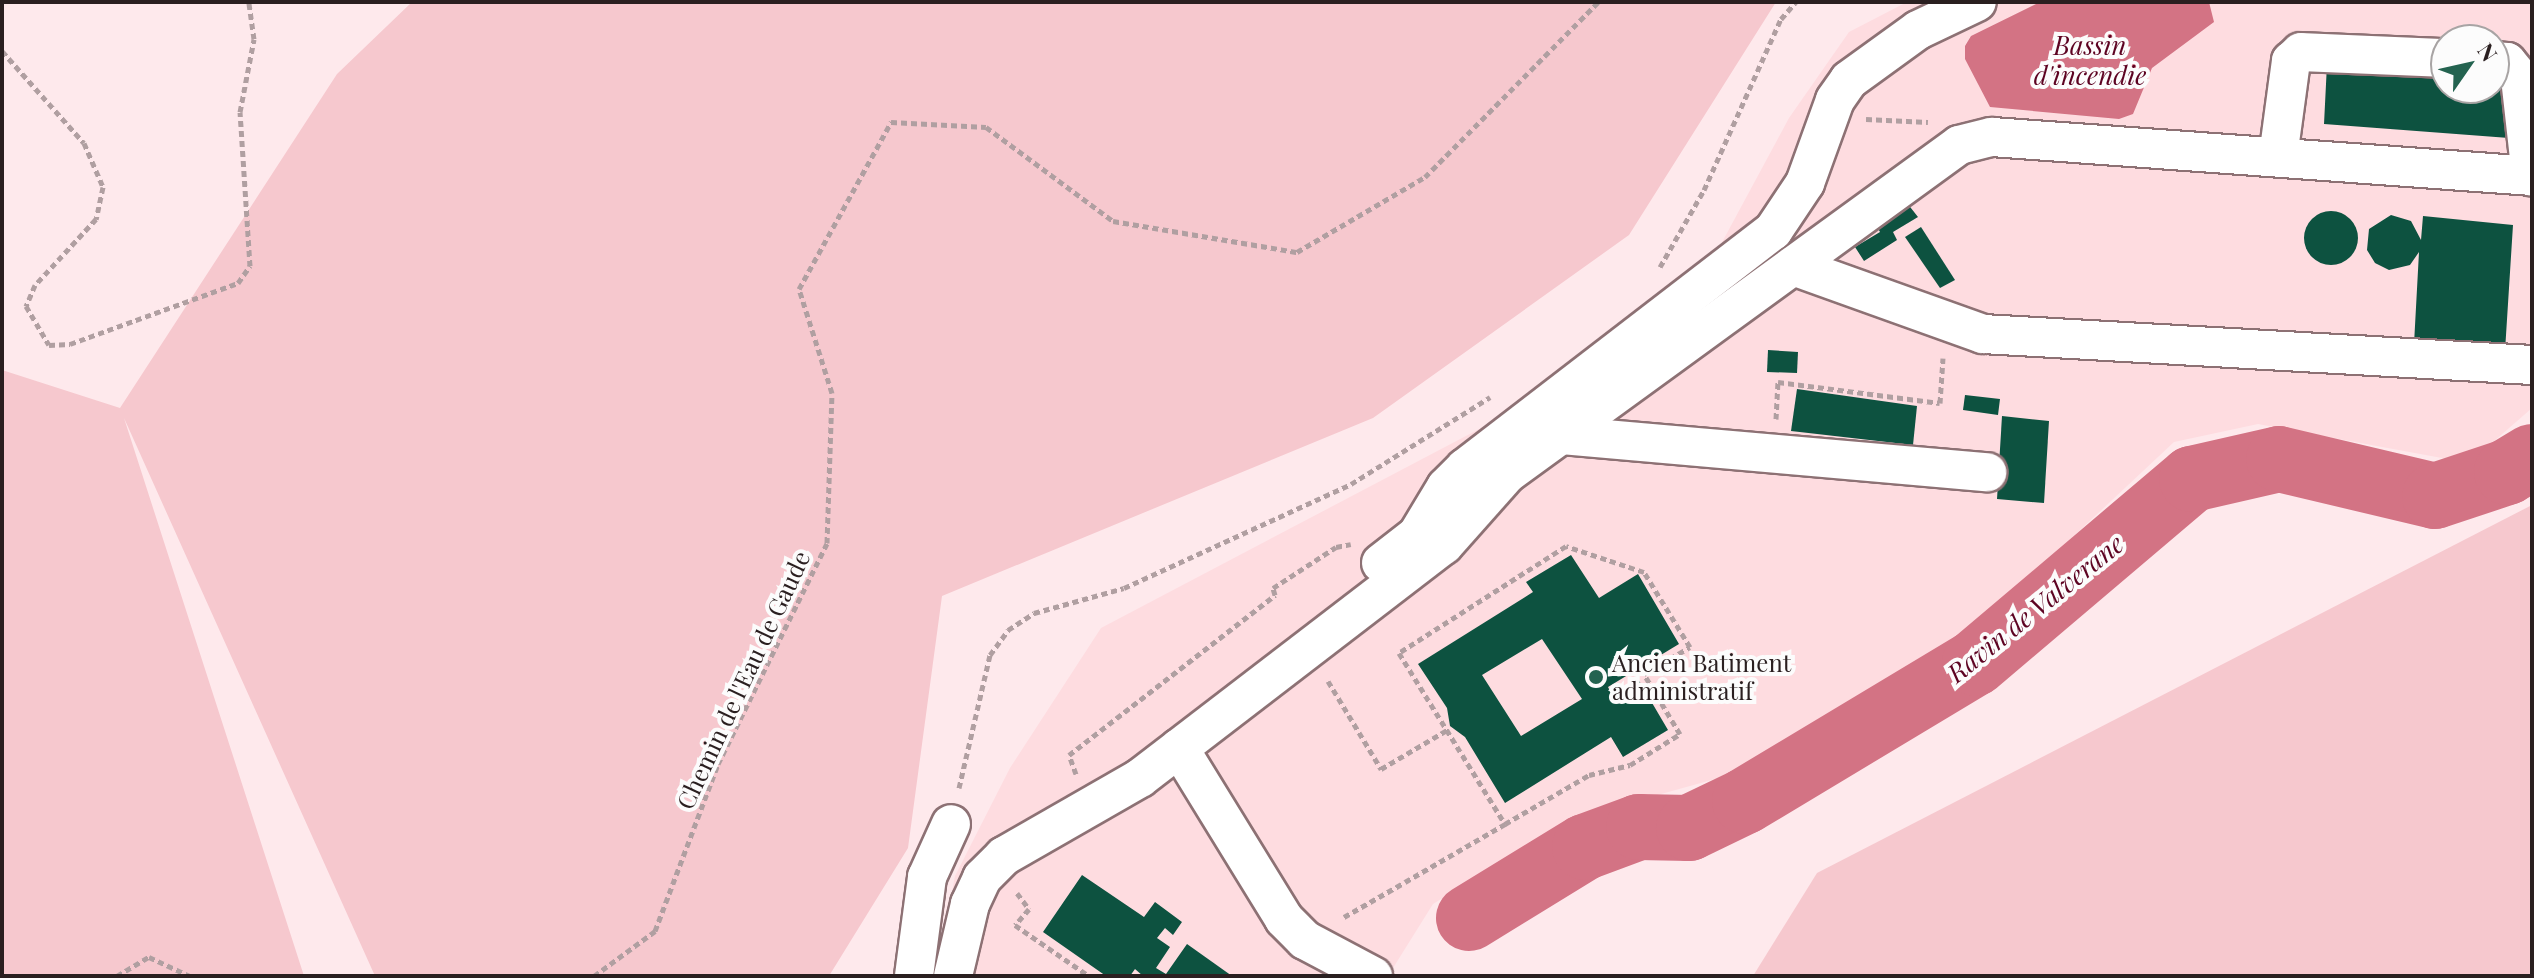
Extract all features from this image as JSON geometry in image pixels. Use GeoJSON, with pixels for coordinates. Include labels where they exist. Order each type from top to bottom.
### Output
{"type":"FeatureCollection","features":[{"type":"Feature","properties":{"kind":"street"},"geometry":{"type":"LineString","coordinates":[[962,971],[982,878],[1004,856],[1417,535],[1446,487],[1465,468],[1773,231],[1805,183],[1840,90],[1892,47],[1977,2]]}},
{"type":"Feature","properties":{"kind":"street"},"geometry":{"type":"LineString","coordinates":[[2278,157],[2291,61],[2301,52],[2430,57]]}},
{"type":"Feature","properties":{"kind":"street"},"geometry":{"type":"LineString","coordinates":[[1083,797],[1179,748],[1444,545],[1507,474],[1947,153],[1977,140],[2278,157],[2532,176],[2520,78],[2510,66]]}},
{"type":"Feature","properties":{"kind":"street"},"geometry":{"type":"LineString","coordinates":[[1793,266],[1983,334],[2532,365]]}},
{"type":"Feature","properties":{"kind":"street"},"geometry":{"type":"LineString","coordinates":[[1561,435],[1987,472]]}},
{"type":"Feature","properties":{"kind":"street"},"geometry":{"type":"LineString","coordinates":[[1179,748],[1279,912],[1305,940],[1373,976]]}},
{"type":"Feature","properties":{"kind":"street"},"geometry":{"type":"LineString","coordinates":[[914,976],[927,877],[951,824]]}},
{"type":"Feature","properties":{"kind":"path"},"geometry":{"type":"LineString","coordinates":[[2,51],[84,143],[103,187],[96,219],[35,285],[26,306],[49,345],[70,344],[238,283],[250,266],[252,241],[240,112],[254,39],[249,2]]}},
{"type":"Feature","properties":{"kind":"path","name":"Chemin de l'Eau de Gaude"},"geometry":{"type":"LineString","coordinates":[[594,976],[655,931],[718,764],[827,543],[832,393],[799,289],[891,122],[986,127],[1113,221],[1297,252],[1425,177],[1598,2]]}},
{"type":"Feature","properties":{"kind":"path"},"geometry":{"type":"LineString","coordinates":[[1658,270],[1681,238],[1781,19],[1796,2]]}},
{"type":"Feature","properties":{"kind":"path"},"geometry":{"type":"LineString","coordinates":[[1774,453],[1778,382],[1940,403],[1944,345]]}},
{"type":"Feature","properties":{"kind":"path"},"geometry":{"type":"LineString","coordinates":[[951,824],[990,655],[1008,630],[1034,613],[1124,588],[1351,484],[1505,388]]}},
{"type":"Feature","properties":{"kind":"path"},"geometry":{"type":"LineString","coordinates":[[1305,940],[1505,824],[1589,775],[1630,765],[1680,734],[1644,674],[1690,647],[1644,572],[1566,546],[1399,653],[1505,824]]}},
{"type":"Feature","properties":{"kind":"path"},"geometry":{"type":"LineString","coordinates":[[1315,688],[1328,681],[1381,769],[1447,730]]}},
{"type":"Feature","properties":{"kind":"path"},"geometry":{"type":"LineString","coordinates":[[1010,884],[1029,909],[1015,925],[1089,976]]}},
{"type":"Feature","properties":{"kind":"path"},"geometry":{"type":"LineString","coordinates":[[117,976],[149,957],[190,976]]}},
{"type":"Feature","properties":{"kind":"shaded area"},"geometry":{"type":"Polygon","coordinates":[[[412,2],[1776,2],[1629,235],[1373,418],[942,596],[908,848],[829,976],[375,976],[124,418],[304,976],[2,976],[2,370],[120,408],[337,74],[412,2]]]}},
{"type":"Feature","properties":{"kind":"shaded area"},"geometry":{"type":"Polygon","coordinates":[[[1907,2],[2532,2],[2532,408],[2469,463],[2258,424],[2174,442],[1982,622],[1744,771],[1571,819],[1433,904],[1388,976],[936,976],[955,876],[1010,768],[1101,628],[1483,427],[1720,246],[1789,118],[1849,32],[1907,2]]]}},
{"type":"Feature","properties":{"kind":"shaded area"},"geometry":{"type":"Polygon","coordinates":[[[2532,505],[2532,976],[1753,976],[1817,873],[2532,505]]]}},
{"type":"Feature","properties":{"kind":"water","name":"Bassin d'incendie"},"geometry":{"type":"Polygon","coordinates":[[[2040,2],[2209,2],[2214,22],[2152,68],[2133,114],[2119,119],[1990,107],[1965,59],[1965,46],[1971,36],[2040,2]]]}},
{"type":"Feature","properties":{"kind":"building"},"geometry":{"type":"Polygon","coordinates":[[[2327,64],[2430,72],[2430,104],[2510,104],[2511,78],[2509,138],[2324,124],[2327,64]]]}},
{"type":"Feature","properties":{"kind":"building"},"geometry":{"type":"Polygon","coordinates":[[[1907,203],[1918,217],[1893,232],[1897,240],[1864,261],[1855,247],[1880,232],[1874,221],[1907,203]]]}},
{"type":"Feature","properties":{"kind":"building"},"geometry":{"type":"Polygon","coordinates":[[[2331,211],[2342,213],[2350,219],[2356,227],[2356,249],[2350,257],[2342,263],[2331,265],[2320,263],[2312,257],[2306,249],[2304,238],[2306,227],[2312,219],[2320,213],[2331,211]]]}},
{"type":"Feature","properties":{"kind":"building"},"geometry":{"type":"Polygon","coordinates":[[[2391,215],[2411,221],[2421,240],[2423,216],[2513,225],[2505,351],[2414,344],[2419,252],[2410,265],[2389,270],[2375,263],[2367,250],[2369,229],[2391,215]]]}},
{"type":"Feature","properties":{"kind":"building"},"geometry":{"type":"Polygon","coordinates":[[[1921,227],[1955,280],[1940,288],[1905,237],[1921,227]]]}},
{"type":"Feature","properties":{"kind":"building"},"geometry":{"type":"Polygon","coordinates":[[[1768,350],[1798,352],[1797,373],[1767,372],[1768,350]]]}},
{"type":"Feature","properties":{"kind":"building"},"geometry":{"type":"Polygon","coordinates":[[[1797,389],[1917,406],[1913,445],[1791,431],[1797,389]]]}},
{"type":"Feature","properties":{"kind":"building"},"geometry":{"type":"Polygon","coordinates":[[[1965,395],[2000,399],[1998,415],[1963,410],[1965,395]]]}},
{"type":"Feature","properties":{"kind":"building"},"geometry":{"type":"Polygon","coordinates":[[[2002,416],[2049,421],[2044,503],[1997,499],[2002,416]]]}},
{"type":"Feature","properties":{"kind":"building","name":"Ancien Batiment administratif"},"geometry":{"type":"Polygon","coordinates":[[[1571,555],[1599,598],[1638,574],[1679,644],[1608,687],[1612,695],[1638,679],[1668,730],[1623,757],[1611,737],[1505,803],[1465,737],[1450,726],[1447,708],[1418,664],[1533,592],[1526,582],[1571,555]],[[1542,639],[1482,675],[1521,736],[1582,699],[1542,639]]]}},
{"type":"Feature","properties":{"kind":"building"},"geometry":{"type":"Polygon","coordinates":[[[1082,875],[1144,917],[1155,902],[1182,922],[1173,935],[1165,928],[1157,938],[1170,947],[1156,968],[1166,974],[1187,944],[1232,976],[1143,976],[1135,969],[1130,976],[1106,976],[1043,932],[1082,875]]]}},
{"type":"Feature","properties":{"kind":"waterway","name":"Ravin de Valverane"},"geometry":{"type":"LineString","coordinates":[[1469,918],[1585,847],[1639,827],[1689,828],[1745,801],[1975,663],[2192,479],[2279,459],[2435,496],[2507,472],[2532,457]]}},
{"type":"Feature","properties":{"kind":"place","name":"Ancien Batiment administratif"},"geometry":{"type":"Point","coordinates":[1596,677]}}]}
